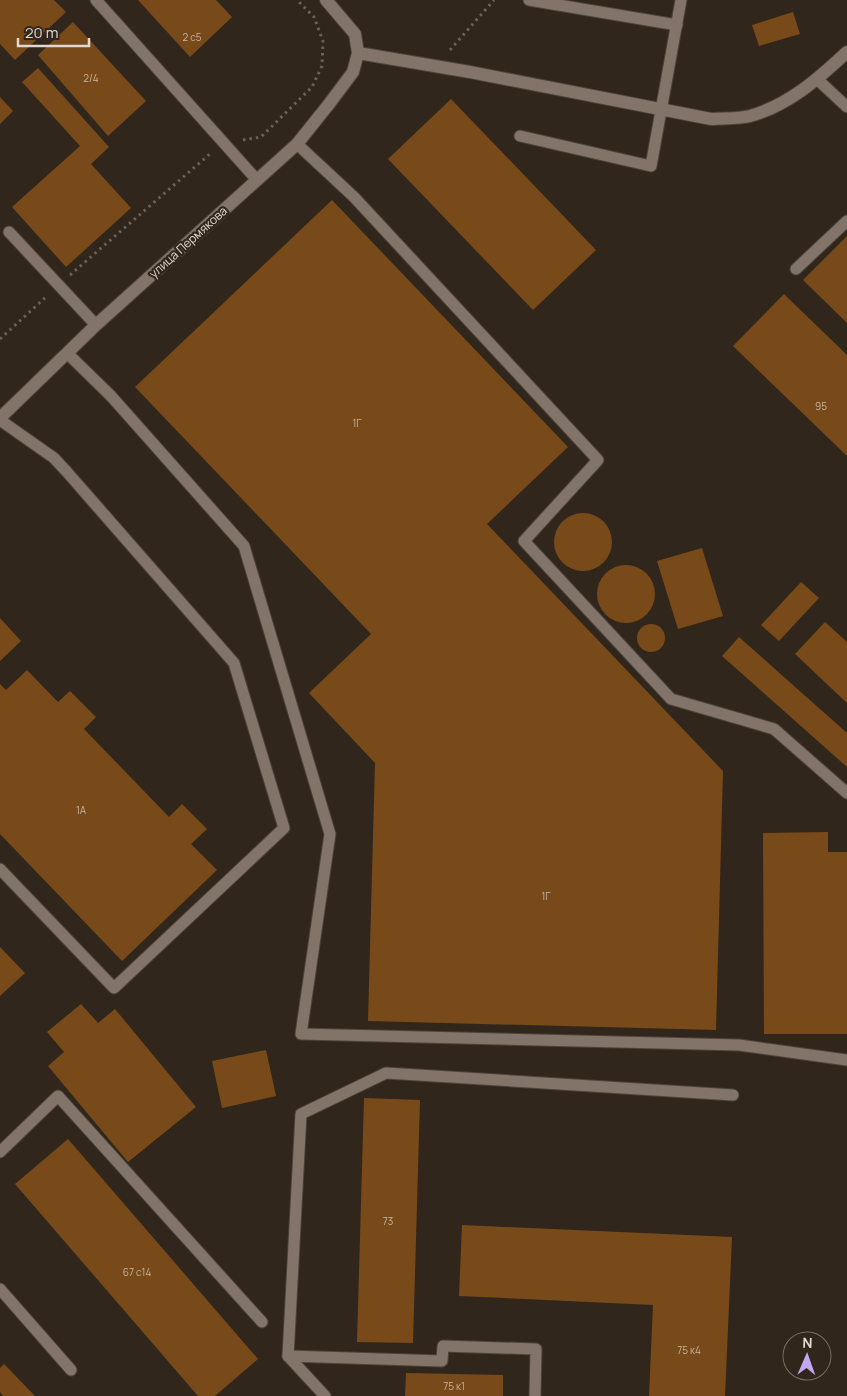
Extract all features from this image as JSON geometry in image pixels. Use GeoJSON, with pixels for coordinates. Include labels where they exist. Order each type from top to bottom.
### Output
{"type":"FeatureCollection","features":[{"type":"Feature","properties":{"kind":"street"},"geometry":{"type":"LineString","coordinates":[[326,0],[355,34],[358,53],[470,72],[711,119],[749,116],[788,100],[817,79],[847,52]]}},
{"type":"Feature","properties":{"kind":"street","name":"улица Пермякова"},"geometry":{"type":"LineString","coordinates":[[0,419],[96,325],[297,144],[353,72],[358,53]]}},
{"type":"Feature","properties":{"kind":"lane"},"geometry":{"type":"LineString","coordinates":[[96,0],[257,180]]}},
{"type":"Feature","properties":{"kind":"lane"},"geometry":{"type":"LineString","coordinates":[[529,0],[677,25]]}},
{"type":"Feature","properties":{"kind":"lane"},"geometry":{"type":"LineString","coordinates":[[520,136],[651,166],[681,0]]}},
{"type":"Feature","properties":{"kind":"lane"},"geometry":{"type":"LineString","coordinates":[[817,79],[847,107]]}},
{"type":"Feature","properties":{"kind":"lane"},"geometry":{"type":"LineString","coordinates":[[297,144],[354,197],[598,460],[524,540],[671,699],[774,729],[847,793]]}},
{"type":"Feature","properties":{"kind":"lane"},"geometry":{"type":"LineString","coordinates":[[796,270],[847,221]]}},
{"type":"Feature","properties":{"kind":"lane"},"geometry":{"type":"LineString","coordinates":[[9,232],[96,325]]}},
{"type":"Feature","properties":{"kind":"lane"},"geometry":{"type":"LineString","coordinates":[[67,354],[111,396],[244,546],[330,834],[301,1034],[738,1046],[847,1060]]}},
{"type":"Feature","properties":{"kind":"lane"},"geometry":{"type":"LineString","coordinates":[[0,419],[54,458],[234,663],[284,828],[114,988],[0,869]]}},
{"type":"Feature","properties":{"kind":"lane"},"geometry":{"type":"LineString","coordinates":[[325,1396],[288,1356],[301,1114],[386,1073],[732,1095]]}},
{"type":"Feature","properties":{"kind":"lane"},"geometry":{"type":"LineString","coordinates":[[0,1152],[58,1096],[262,1322]]}},
{"type":"Feature","properties":{"kind":"lane"},"geometry":{"type":"LineString","coordinates":[[0,1290],[71,1370]]}},
{"type":"Feature","properties":{"kind":"lane"},"geometry":{"type":"LineString","coordinates":[[288,1356],[442,1361],[443,1346],[536,1349],[534,1396]]}},
{"type":"Feature","properties":{"kind":"path"},"geometry":{"type":"LineString","coordinates":[[0,339],[58,285],[224,142],[261,137],[312,87],[322,66],[323,41],[314,18],[297,0]]}},
{"type":"Feature","properties":{"kind":"path"},"geometry":{"type":"LineString","coordinates":[[450,51],[494,0]]}},
{"type":"Feature","properties":{"kind":"building"},"geometry":{"type":"Polygon","coordinates":[[[0,0],[54,0],[66,12],[15,60],[0,44],[0,0]]]}},
{"type":"Feature","properties":{"kind":"building"},"geometry":{"type":"Polygon","coordinates":[[[138,0],[216,0],[232,17],[190,57],[138,0]]]}},
{"type":"Feature","properties":{"kind":"building"},"geometry":{"type":"Polygon","coordinates":[[[793,12],[800,34],[759,46],[752,25],[793,12]]]}},
{"type":"Feature","properties":{"kind":"building"},"geometry":{"type":"Polygon","coordinates":[[[73,22],[146,101],[108,136],[38,55],[73,22]]]}},
{"type":"Feature","properties":{"kind":"building"},"geometry":{"type":"Polygon","coordinates":[[[38,68],[109,147],[91,164],[131,208],[66,267],[12,207],[80,146],[22,82],[38,68]]]}},
{"type":"Feature","properties":{"kind":"building"},"geometry":{"type":"Polygon","coordinates":[[[0,97],[13,111],[0,124],[0,97]]]}},
{"type":"Feature","properties":{"kind":"building"},"geometry":{"type":"Polygon","coordinates":[[[451,99],[596,250],[533,310],[388,159],[451,99]]]}},
{"type":"Feature","properties":{"kind":"building"},"geometry":{"type":"Polygon","coordinates":[[[332,200],[568,447],[487,524],[723,771],[716,1030],[368,1021],[375,763],[309,693],[371,634],[135,387],[332,200]]]}},
{"type":"Feature","properties":{"kind":"building"},"geometry":{"type":"Polygon","coordinates":[[[847,236],[847,323],[803,280],[847,236]]]}},
{"type":"Feature","properties":{"kind":"building"},"geometry":{"type":"Polygon","coordinates":[[[784,294],[847,355],[847,456],[733,346],[784,294]]]}},
{"type":"Feature","properties":{"kind":"building"},"geometry":{"type":"Polygon","coordinates":[[[577,513],[589,513],[604,521],[612,536],[612,548],[604,563],[589,571],[577,571],[562,563],[554,548],[554,536],[562,521],[577,513]]]}},
{"type":"Feature","properties":{"kind":"building"},"geometry":{"type":"Polygon","coordinates":[[[702,548],[723,616],[678,629],[657,561],[702,548]]]}},
{"type":"Feature","properties":{"kind":"building"},"geometry":{"type":"Polygon","coordinates":[[[620,565],[632,565],[647,573],[655,588],[655,600],[647,615],[632,623],[620,623],[605,615],[597,600],[597,588],[605,573],[620,565]]]}},
{"type":"Feature","properties":{"kind":"building"},"geometry":{"type":"Polygon","coordinates":[[[801,582],[819,598],[779,641],[761,625],[801,582]]]}},
{"type":"Feature","properties":{"kind":"building"},"geometry":{"type":"Polygon","coordinates":[[[0,618],[21,641],[0,661],[0,618]]]}},
{"type":"Feature","properties":{"kind":"building"},"geometry":{"type":"Polygon","coordinates":[[[825,622],[847,642],[847,703],[795,654],[825,622]]]}},
{"type":"Feature","properties":{"kind":"building"},"geometry":{"type":"Polygon","coordinates":[[[651,624],[661,628],[665,638],[661,648],[651,652],[641,648],[637,638],[641,628],[651,624]]]}},
{"type":"Feature","properties":{"kind":"building"},"geometry":{"type":"Polygon","coordinates":[[[739,637],[847,733],[847,767],[722,656],[739,637]]]}},
{"type":"Feature","properties":{"kind":"building"},"geometry":{"type":"Polygon","coordinates":[[[27,670],[58,702],[70,691],[96,717],[84,729],[169,817],[182,804],[207,829],[191,844],[217,870],[122,961],[0,834],[0,684],[6,690],[27,670]]]}},
{"type":"Feature","properties":{"kind":"building"},"geometry":{"type":"Polygon","coordinates":[[[828,832],[828,852],[847,852],[847,1034],[764,1034],[763,833],[828,832]]]}},
{"type":"Feature","properties":{"kind":"building"},"geometry":{"type":"Polygon","coordinates":[[[0,947],[25,973],[0,996],[0,947]]]}},
{"type":"Feature","properties":{"kind":"building"},"geometry":{"type":"Polygon","coordinates":[[[81,1004],[98,1023],[115,1009],[196,1107],[128,1162],[48,1066],[64,1052],[47,1032],[81,1004]]]}},
{"type":"Feature","properties":{"kind":"building"},"geometry":{"type":"Polygon","coordinates":[[[266,1050],[276,1096],[222,1108],[212,1061],[266,1050]]]}},
{"type":"Feature","properties":{"kind":"building"},"geometry":{"type":"Polygon","coordinates":[[[364,1098],[420,1100],[413,1343],[357,1342],[364,1098]]]}},
{"type":"Feature","properties":{"kind":"building"},"geometry":{"type":"Polygon","coordinates":[[[68,1139],[258,1359],[215,1396],[198,1396],[15,1184],[68,1139]]]}},
{"type":"Feature","properties":{"kind":"building"},"geometry":{"type":"Polygon","coordinates":[[[462,1225],[732,1237],[725,1396],[649,1396],[653,1305],[459,1296],[462,1225]]]}},
{"type":"Feature","properties":{"kind":"building"},"geometry":{"type":"Polygon","coordinates":[[[4,1364],[35,1396],[3,1396],[0,1392],[0,1368],[4,1364]]]}},
{"type":"Feature","properties":{"kind":"building"},"geometry":{"type":"Polygon","coordinates":[[[406,1373],[503,1375],[503,1396],[405,1396],[406,1373]]]}}]}
